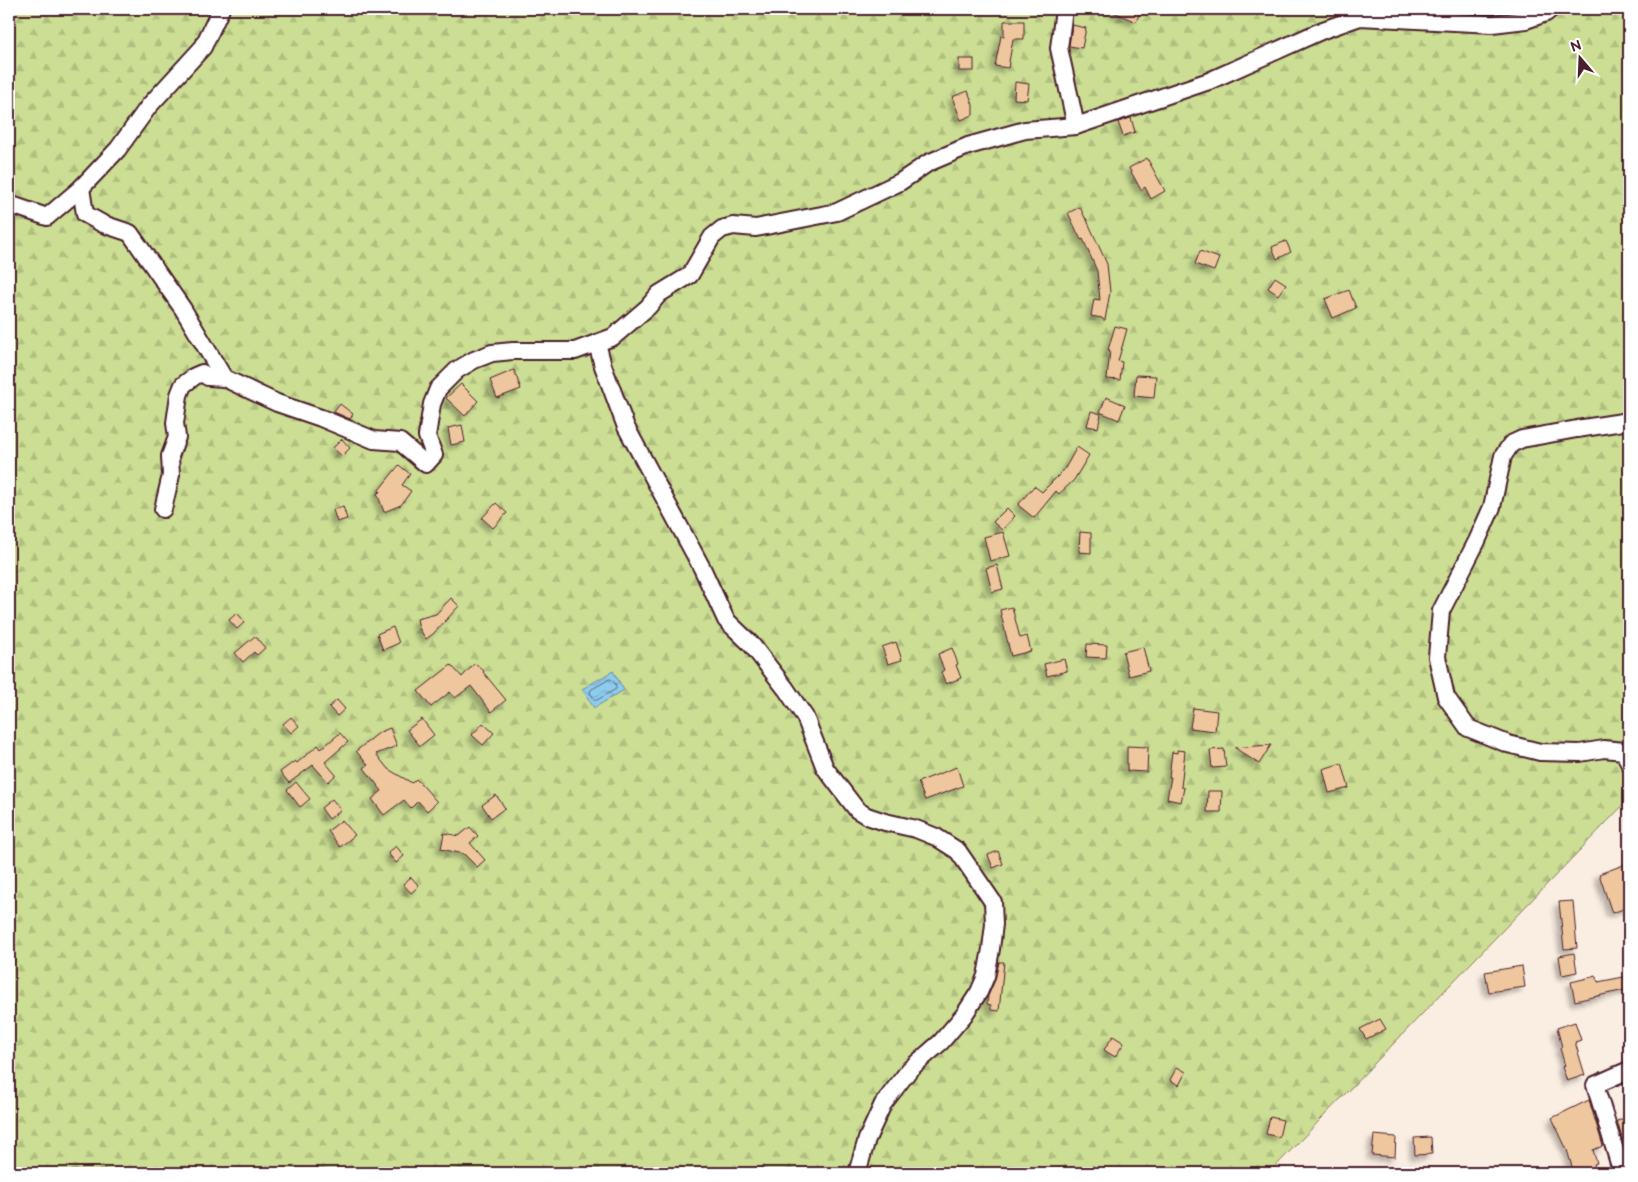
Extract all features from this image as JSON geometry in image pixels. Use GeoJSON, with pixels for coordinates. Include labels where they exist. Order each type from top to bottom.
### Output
{"type":"FeatureCollection","features":[{"type":"Feature","properties":{"kind":"street"},"geometry":{"type":"LineString","coordinates":[[9,204],[47,218],[81,188],[118,149],[149,106],[203,47],[221,9]]}},
{"type":"Feature","properties":{"kind":"street"},"geometry":{"type":"LineString","coordinates":[[1064,9],[1059,48],[1076,126]]}},
{"type":"Feature","properties":{"kind":"street"},"geometry":{"type":"LineString","coordinates":[[163,509],[171,475],[170,456],[177,437],[175,423],[179,395],[183,385],[202,373],[208,377],[224,378],[278,403],[374,440],[400,442],[426,464],[434,455],[427,436],[432,404],[438,389],[458,370],[474,360],[492,353],[575,351],[613,337],[648,307],[659,294],[690,275],[712,237],[722,229],[733,226],[756,228],[837,212],[900,182],[928,163],[968,146],[1025,130],[1076,126],[1209,81],[1323,30],[1360,17],[1492,24],[1526,20],[1546,13],[1551,9]]}},
{"type":"Feature","properties":{"kind":"street"},"geometry":{"type":"LineString","coordinates":[[81,188],[85,214],[103,224],[130,233],[183,309],[224,378]]}},
{"type":"Feature","properties":{"kind":"street"},"geometry":{"type":"LineString","coordinates":[[597,343],[608,381],[626,427],[702,568],[726,620],[751,644],[806,717],[826,768],[857,810],[885,822],[936,837],[958,851],[993,902],[994,924],[991,950],[986,976],[979,992],[964,1015],[941,1042],[910,1069],[883,1104],[868,1139],[857,1173]]}},
{"type":"Feature","properties":{"kind":"street"},"geometry":{"type":"LineString","coordinates":[[1629,421],[1577,429],[1511,444],[1503,456],[1492,507],[1477,541],[1441,611],[1437,657],[1446,698],[1468,728],[1508,744],[1540,752],[1580,753],[1604,749],[1624,752],[1629,763]]}},
{"type":"Feature","properties":{"kind":"street"},"geometry":{"type":"LineString","coordinates":[[1622,1173],[1595,1085],[1629,1070]]}},
{"type":"Feature","properties":{"kind":"green space"},"geometry":{"type":"Polygon","coordinates":[[[9,9],[1629,9],[1629,799],[1269,1173],[9,1173],[9,9]]]}},
{"type":"Feature","properties":{"kind":"water"},"geometry":{"type":"Polygon","coordinates":[[[613,671],[624,690],[594,708],[582,689],[613,671]]]}},
{"type":"Feature","properties":{"kind":"building"},"geometry":{"type":"Polygon","coordinates":[[[1107,9],[1132,9],[1140,12],[1136,22],[1107,9]]]}},
{"type":"Feature","properties":{"kind":"building"},"geometry":{"type":"Polygon","coordinates":[[[1004,21],[1024,21],[1024,39],[1013,39],[1008,68],[995,66],[1001,36],[1004,36],[1004,21]]]}},
{"type":"Feature","properties":{"kind":"building"},"geometry":{"type":"Polygon","coordinates":[[[1072,25],[1086,28],[1082,48],[1069,46],[1072,25]]]}},
{"type":"Feature","properties":{"kind":"building"},"geometry":{"type":"Polygon","coordinates":[[[959,59],[974,59],[974,71],[959,71],[959,59]]]}},
{"type":"Feature","properties":{"kind":"building"},"geometry":{"type":"Polygon","coordinates":[[[1015,82],[1029,84],[1027,100],[1014,99],[1015,82]]]}},
{"type":"Feature","properties":{"kind":"building"},"geometry":{"type":"Polygon","coordinates":[[[968,91],[973,105],[973,115],[961,120],[952,97],[968,91]]]}},
{"type":"Feature","properties":{"kind":"building"},"geometry":{"type":"Polygon","coordinates":[[[1131,118],[1135,132],[1123,136],[1118,122],[1131,118]]]}},
{"type":"Feature","properties":{"kind":"building"},"geometry":{"type":"Polygon","coordinates":[[[1147,158],[1165,191],[1151,199],[1145,187],[1141,190],[1129,168],[1147,158]]]}},
{"type":"Feature","properties":{"kind":"building"},"geometry":{"type":"Polygon","coordinates":[[[1080,207],[1107,264],[1110,292],[1105,320],[1091,316],[1094,299],[1100,300],[1097,271],[1083,239],[1081,240],[1068,213],[1080,207]]]}},
{"type":"Feature","properties":{"kind":"building"},"geometry":{"type":"Polygon","coordinates":[[[1286,241],[1291,252],[1277,259],[1272,247],[1286,241]]]}},
{"type":"Feature","properties":{"kind":"building"},"geometry":{"type":"Polygon","coordinates":[[[1200,251],[1219,258],[1214,271],[1195,264],[1200,251]]]}},
{"type":"Feature","properties":{"kind":"building"},"geometry":{"type":"Polygon","coordinates":[[[1275,277],[1286,284],[1278,295],[1268,288],[1275,277]]]}},
{"type":"Feature","properties":{"kind":"building"},"geometry":{"type":"Polygon","coordinates":[[[1349,290],[1356,308],[1333,318],[1325,299],[1349,290]]]}},
{"type":"Feature","properties":{"kind":"building"},"geometry":{"type":"Polygon","coordinates":[[[1115,326],[1127,329],[1118,361],[1122,362],[1120,380],[1107,379],[1110,350],[1108,350],[1115,326]]]}},
{"type":"Feature","properties":{"kind":"building"},"geometry":{"type":"Polygon","coordinates":[[[514,370],[521,389],[497,398],[490,380],[514,370]]]}},
{"type":"Feature","properties":{"kind":"building"},"geometry":{"type":"Polygon","coordinates":[[[1136,375],[1156,376],[1154,398],[1134,396],[1136,375]]]}},
{"type":"Feature","properties":{"kind":"building"},"geometry":{"type":"Polygon","coordinates":[[[461,384],[478,401],[465,416],[446,398],[461,384]]]}},
{"type":"Feature","properties":{"kind":"building"},"geometry":{"type":"Polygon","coordinates":[[[1106,397],[1125,405],[1119,420],[1100,412],[1106,397]]]}},
{"type":"Feature","properties":{"kind":"building"},"geometry":{"type":"Polygon","coordinates":[[[340,404],[353,414],[350,419],[334,412],[340,404]]]}},
{"type":"Feature","properties":{"kind":"building"},"geometry":{"type":"Polygon","coordinates":[[[1091,411],[1101,414],[1098,428],[1087,426],[1091,411]]]}},
{"type":"Feature","properties":{"kind":"building"},"geometry":{"type":"Polygon","coordinates":[[[462,425],[465,442],[451,445],[448,428],[462,425]]]}},
{"type":"Feature","properties":{"kind":"building"},"geometry":{"type":"Polygon","coordinates":[[[342,439],[350,448],[342,456],[333,448],[342,439]]]}},
{"type":"Feature","properties":{"kind":"building"},"geometry":{"type":"Polygon","coordinates":[[[1077,447],[1089,455],[1074,480],[1059,494],[1056,491],[1034,518],[1018,505],[1034,486],[1042,492],[1064,470],[1077,447]]]}},
{"type":"Feature","properties":{"kind":"building"},"geometry":{"type":"Polygon","coordinates":[[[399,465],[410,474],[402,485],[411,491],[401,505],[384,512],[377,493],[380,492],[379,490],[399,465]]]}},
{"type":"Feature","properties":{"kind":"building"},"geometry":{"type":"Polygon","coordinates":[[[496,503],[507,513],[493,528],[482,518],[496,503]]]}},
{"type":"Feature","properties":{"kind":"building"},"geometry":{"type":"Polygon","coordinates":[[[343,506],[347,519],[337,522],[333,510],[343,506]]]}},
{"type":"Feature","properties":{"kind":"building"},"geometry":{"type":"Polygon","coordinates":[[[1007,508],[1015,516],[1002,530],[993,522],[1007,508]]]}},
{"type":"Feature","properties":{"kind":"building"},"geometry":{"type":"Polygon","coordinates":[[[1003,532],[1010,556],[990,561],[984,537],[1003,532]]]}},
{"type":"Feature","properties":{"kind":"building"},"geometry":{"type":"Polygon","coordinates":[[[1080,532],[1091,533],[1091,553],[1079,552],[1080,532]]]}},
{"type":"Feature","properties":{"kind":"building"},"geometry":{"type":"Polygon","coordinates":[[[997,565],[1003,589],[992,592],[986,568],[997,565]]]}},
{"type":"Feature","properties":{"kind":"building"},"geometry":{"type":"Polygon","coordinates":[[[451,598],[459,606],[426,639],[419,628],[417,619],[436,614],[451,598]]]}},
{"type":"Feature","properties":{"kind":"building"},"geometry":{"type":"Polygon","coordinates":[[[1012,607],[1020,638],[1027,636],[1031,651],[1011,656],[1000,610],[1012,607]]]}},
{"type":"Feature","properties":{"kind":"building"},"geometry":{"type":"Polygon","coordinates":[[[237,613],[245,622],[237,629],[229,620],[237,613]]]}},
{"type":"Feature","properties":{"kind":"building"},"geometry":{"type":"Polygon","coordinates":[[[393,627],[399,643],[383,650],[377,634],[393,627]]]}},
{"type":"Feature","properties":{"kind":"building"},"geometry":{"type":"Polygon","coordinates":[[[255,636],[265,648],[257,655],[254,652],[243,662],[235,653],[255,636]]]}},
{"type":"Feature","properties":{"kind":"building"},"geometry":{"type":"Polygon","coordinates":[[[896,642],[902,660],[888,664],[882,647],[896,642]]]}},
{"type":"Feature","properties":{"kind":"building"},"geometry":{"type":"Polygon","coordinates":[[[1087,644],[1107,645],[1106,658],[1086,657],[1087,644]]]}},
{"type":"Feature","properties":{"kind":"building"},"geometry":{"type":"Polygon","coordinates":[[[1143,647],[1149,671],[1129,676],[1123,652],[1143,647]]]}},
{"type":"Feature","properties":{"kind":"building"},"geometry":{"type":"Polygon","coordinates":[[[952,648],[961,678],[946,684],[941,672],[944,670],[938,654],[952,648]]]}},
{"type":"Feature","properties":{"kind":"building"},"geometry":{"type":"Polygon","coordinates":[[[1064,659],[1067,671],[1047,676],[1044,664],[1064,659]]]}},
{"type":"Feature","properties":{"kind":"building"},"geometry":{"type":"Polygon","coordinates":[[[475,663],[484,671],[506,700],[491,712],[471,686],[455,698],[450,692],[431,707],[418,691],[451,665],[462,677],[475,663]]]}},
{"type":"Feature","properties":{"kind":"building"},"geometry":{"type":"Polygon","coordinates":[[[337,700],[345,709],[337,716],[329,707],[337,700]]]}},
{"type":"Feature","properties":{"kind":"building"},"geometry":{"type":"Polygon","coordinates":[[[1193,708],[1217,711],[1215,731],[1190,728],[1193,708]]]}},
{"type":"Feature","properties":{"kind":"building"},"geometry":{"type":"Polygon","coordinates":[[[291,717],[299,726],[291,733],[283,724],[291,717]]]}},
{"type":"Feature","properties":{"kind":"building"},"geometry":{"type":"Polygon","coordinates":[[[422,719],[434,735],[420,746],[407,730],[422,719]]]}},
{"type":"Feature","properties":{"kind":"building"},"geometry":{"type":"Polygon","coordinates":[[[483,723],[494,733],[483,745],[472,735],[483,723]]]}},
{"type":"Feature","properties":{"kind":"building"},"geometry":{"type":"Polygon","coordinates":[[[390,728],[397,746],[376,754],[388,769],[412,783],[416,779],[425,788],[437,802],[427,811],[418,801],[411,808],[404,800],[384,815],[372,799],[382,791],[364,768],[368,765],[356,751],[380,732],[390,728]]]}},
{"type":"Feature","properties":{"kind":"building"},"geometry":{"type":"Polygon","coordinates":[[[340,733],[348,742],[325,762],[336,775],[328,782],[313,765],[289,783],[280,772],[295,761],[297,763],[318,745],[321,749],[340,733]]]}},
{"type":"Feature","properties":{"kind":"building"},"geometry":{"type":"Polygon","coordinates":[[[1271,745],[1259,764],[1235,748],[1256,746],[1271,745]]]}},
{"type":"Feature","properties":{"kind":"building"},"geometry":{"type":"Polygon","coordinates":[[[1127,746],[1148,747],[1147,772],[1127,771],[1127,746]]]}},
{"type":"Feature","properties":{"kind":"building"},"geometry":{"type":"Polygon","coordinates":[[[1224,749],[1226,767],[1212,768],[1210,750],[1224,749]]]}},
{"type":"Feature","properties":{"kind":"building"},"geometry":{"type":"Polygon","coordinates":[[[1177,750],[1185,751],[1181,787],[1184,788],[1181,802],[1167,799],[1171,777],[1169,777],[1172,752],[1177,753],[1177,750]]]}},
{"type":"Feature","properties":{"kind":"building"},"geometry":{"type":"Polygon","coordinates":[[[1342,763],[1349,788],[1329,793],[1323,769],[1342,763]]]}},
{"type":"Feature","properties":{"kind":"building"},"geometry":{"type":"Polygon","coordinates":[[[957,767],[963,786],[925,800],[918,782],[957,767]]]}},
{"type":"Feature","properties":{"kind":"building"},"geometry":{"type":"Polygon","coordinates":[[[296,782],[310,799],[300,807],[287,790],[296,782]]]}},
{"type":"Feature","properties":{"kind":"building"},"geometry":{"type":"Polygon","coordinates":[[[1208,791],[1222,791],[1221,812],[1207,812],[1208,791]]]}},
{"type":"Feature","properties":{"kind":"building"},"geometry":{"type":"Polygon","coordinates":[[[496,795],[505,808],[491,818],[482,805],[496,795]]]}},
{"type":"Feature","properties":{"kind":"building"},"geometry":{"type":"Polygon","coordinates":[[[332,799],[341,810],[329,819],[321,808],[332,799]]]}},
{"type":"Feature","properties":{"kind":"building"},"geometry":{"type":"Polygon","coordinates":[[[342,820],[355,835],[340,847],[328,831],[342,820]]]}},
{"type":"Feature","properties":{"kind":"building"},"geometry":{"type":"Polygon","coordinates":[[[470,827],[478,836],[470,843],[485,860],[477,867],[464,854],[441,849],[444,833],[459,836],[470,827]]]}},
{"type":"Feature","properties":{"kind":"building"},"geometry":{"type":"Polygon","coordinates":[[[396,846],[404,856],[396,863],[388,853],[396,846]]]}},
{"type":"Feature","properties":{"kind":"building"},"geometry":{"type":"Polygon","coordinates":[[[998,851],[1003,864],[993,868],[988,855],[998,851]]]}},
{"type":"Feature","properties":{"kind":"building"},"geometry":{"type":"Polygon","coordinates":[[[1629,863],[1629,907],[1612,913],[1599,874],[1629,863]]]}},
{"type":"Feature","properties":{"kind":"building"},"geometry":{"type":"Polygon","coordinates":[[[411,877],[419,886],[411,893],[403,884],[411,877]]]}},
{"type":"Feature","properties":{"kind":"building"},"geometry":{"type":"Polygon","coordinates":[[[1573,901],[1577,948],[1564,949],[1559,902],[1573,901]]]}},
{"type":"Feature","properties":{"kind":"building"},"geometry":{"type":"Polygon","coordinates":[[[1574,953],[1577,972],[1562,975],[1559,956],[1574,953]]]}},
{"type":"Feature","properties":{"kind":"building"},"geometry":{"type":"Polygon","coordinates":[[[999,962],[1004,962],[999,1011],[991,1010],[991,1005],[987,1004],[999,962]]]}},
{"type":"Feature","properties":{"kind":"building"},"geometry":{"type":"Polygon","coordinates":[[[1522,966],[1525,987],[1489,992],[1485,972],[1522,966]]]}},
{"type":"Feature","properties":{"kind":"building"},"geometry":{"type":"Polygon","coordinates":[[[1596,976],[1598,982],[1629,976],[1629,989],[1575,1001],[1571,982],[1596,976]]]}},
{"type":"Feature","properties":{"kind":"building"},"geometry":{"type":"Polygon","coordinates":[[[1380,1019],[1386,1029],[1366,1039],[1360,1029],[1380,1019]]]}},
{"type":"Feature","properties":{"kind":"building"},"geometry":{"type":"Polygon","coordinates":[[[1575,1022],[1581,1040],[1575,1042],[1585,1075],[1567,1081],[1562,1067],[1565,1066],[1557,1028],[1575,1022]]]}},
{"type":"Feature","properties":{"kind":"building"},"geometry":{"type":"Polygon","coordinates":[[[1113,1036],[1124,1043],[1115,1057],[1104,1050],[1113,1036]]]}},
{"type":"Feature","properties":{"kind":"building"},"geometry":{"type":"Polygon","coordinates":[[[1177,1067],[1186,1072],[1179,1085],[1170,1080],[1177,1067]]]}},
{"type":"Feature","properties":{"kind":"building"},"geometry":{"type":"Polygon","coordinates":[[[1589,1100],[1603,1146],[1593,1150],[1597,1163],[1594,1164],[1597,1173],[1574,1173],[1567,1150],[1552,1118],[1589,1100]]]}},
{"type":"Feature","properties":{"kind":"building"},"geometry":{"type":"Polygon","coordinates":[[[1270,1117],[1283,1120],[1279,1137],[1266,1134],[1270,1117]]]}},
{"type":"Feature","properties":{"kind":"building"},"geometry":{"type":"Polygon","coordinates":[[[1629,1117],[1629,1161],[1617,1121],[1629,1117]]]}},
{"type":"Feature","properties":{"kind":"building"},"geometry":{"type":"Polygon","coordinates":[[[1374,1135],[1396,1137],[1395,1157],[1372,1155],[1374,1135]]]}},
{"type":"Feature","properties":{"kind":"building"},"geometry":{"type":"Polygon","coordinates":[[[1431,1137],[1432,1154],[1415,1155],[1414,1138],[1431,1137]]]}}]}
